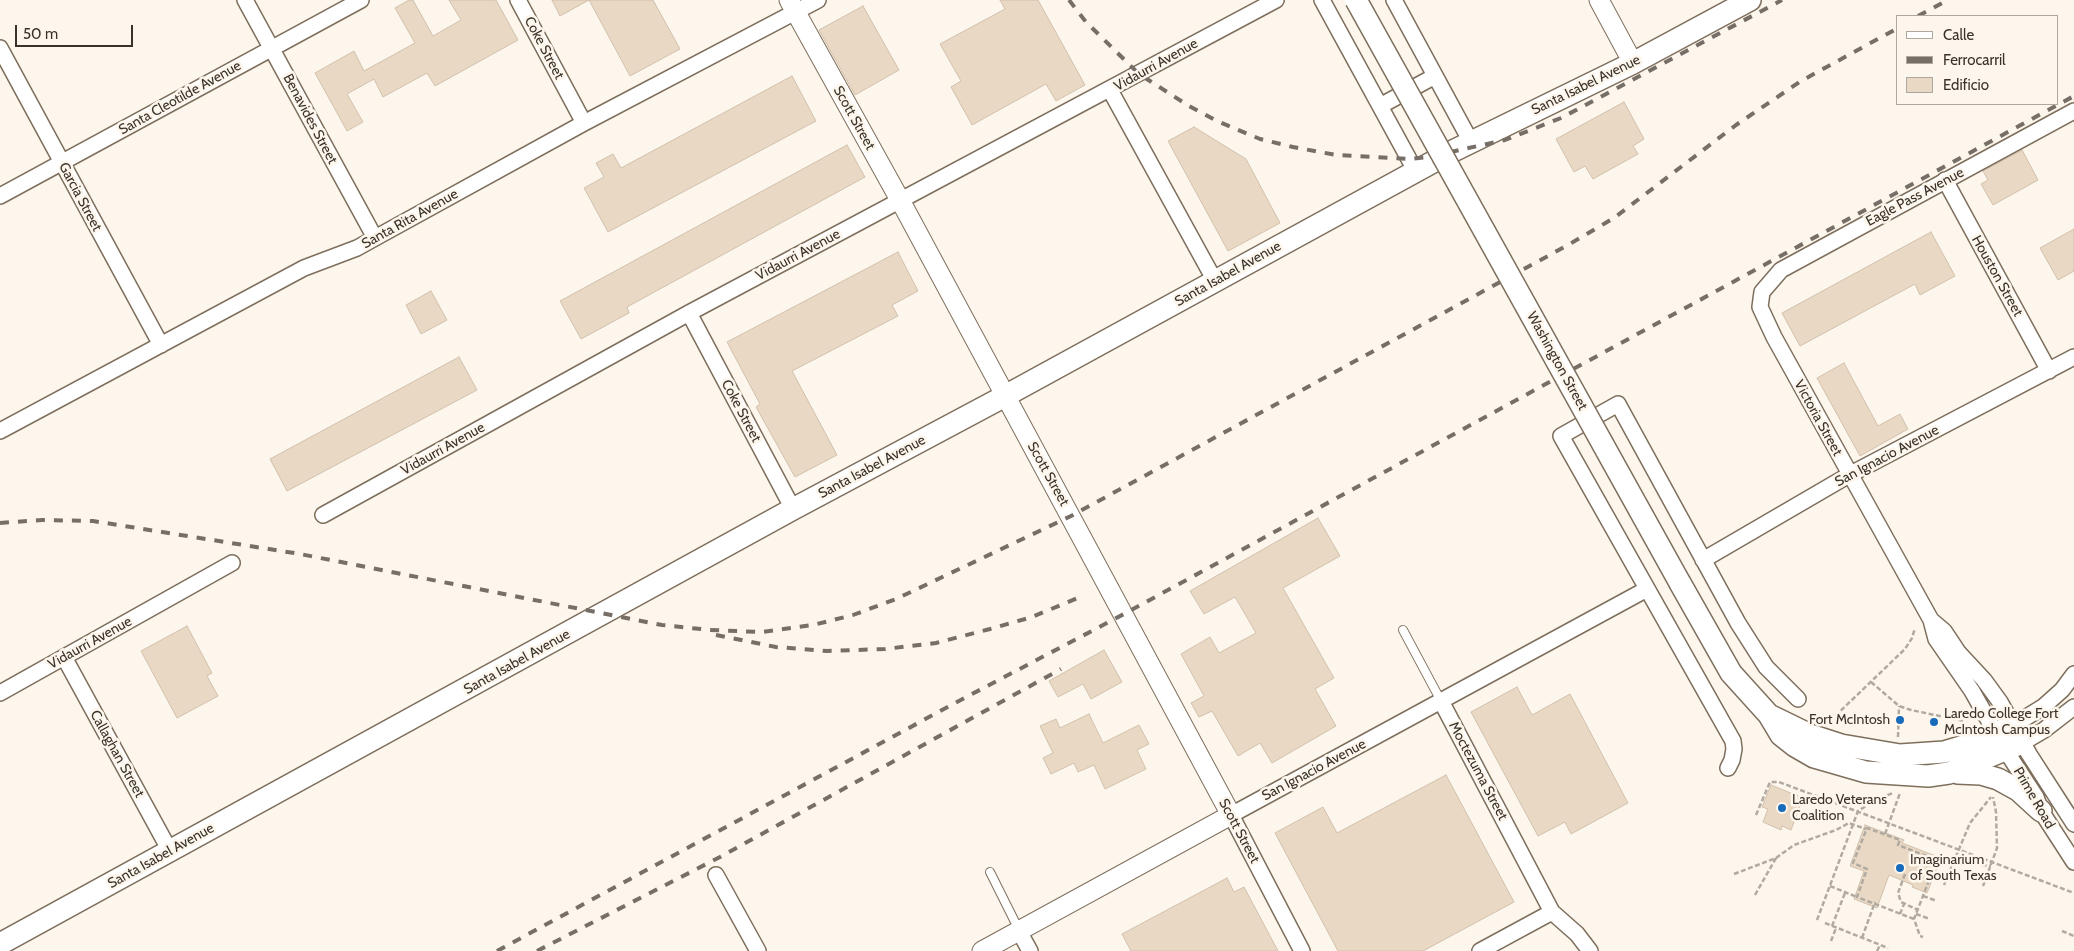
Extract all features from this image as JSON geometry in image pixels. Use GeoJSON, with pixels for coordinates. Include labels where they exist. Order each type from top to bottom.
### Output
{"type":"FeatureCollection","features":[{"type":"Feature","properties":{"kind":"main road","name":"Washington Street"},"geometry":{"type":"LineString","coordinates":[[1356,0],[1731,673],[1768,715],[1781,735],[1814,757],[1866,772],[1904,776],[1928,776],[1949,773]]}},
{"type":"Feature","properties":{"kind":"main road","name":"Santa Isabel Avenue"},"geometry":{"type":"LineString","coordinates":[[0,944],[794,509],[1471,142],[1633,62],[1750,0]]}},
{"type":"Feature","properties":{"kind":"main road"},"geometry":{"type":"LineString","coordinates":[[1768,715],[1810,735],[1841,745],[1900,755],[1944,752],[1964,746],[2009,738]]}},
{"type":"Feature","properties":{"kind":"main road"},"geometry":{"type":"LineString","coordinates":[[1949,773],[2009,738]]}},
{"type":"Feature","properties":{"kind":"main road"},"geometry":{"type":"LineString","coordinates":[[1949,773],[1981,774],[1998,779],[2018,790],[2041,811]]}},
{"type":"Feature","properties":{"kind":"street","name":"Benavides Street"},"geometry":{"type":"LineString","coordinates":[[246,0],[375,238]]}},
{"type":"Feature","properties":{"kind":"street","name":"Santa Cleotilde Avenue"},"geometry":{"type":"LineString","coordinates":[[0,196],[361,0]]}},
{"type":"Feature","properties":{"kind":"street","name":"Coke Street"},"geometry":{"type":"LineString","coordinates":[[518,0],[584,123]]}},
{"type":"Feature","properties":{"kind":"street","name":"Santa Rita Avenue"},"geometry":{"type":"LineString","coordinates":[[0,431],[304,268],[357,248],[792,6],[818,0]]}},
{"type":"Feature","properties":{"kind":"street","name":"Vidaurri Avenue"},"geometry":{"type":"LineString","coordinates":[[323,515],[689,313],[1276,0]]}},
{"type":"Feature","properties":{"kind":"street"},"geometry":{"type":"LineString","coordinates":[[1322,0],[1416,172]]}},
{"type":"Feature","properties":{"kind":"street"},"geometry":{"type":"LineString","coordinates":[[1394,0],[1471,142]]}},
{"type":"Feature","properties":{"kind":"street"},"geometry":{"type":"LineString","coordinates":[[1599,0],[1633,62]]}},
{"type":"Feature","properties":{"kind":"street","name":"Scott Street"},"geometry":{"type":"LineString","coordinates":[[792,6],[900,200],[1231,815],[1302,951]]}},
{"type":"Feature","properties":{"kind":"street","name":"Garcia Street"},"geometry":{"type":"LineString","coordinates":[[0,48],[161,345]]}},
{"type":"Feature","properties":{"kind":"street"},"geometry":{"type":"LineString","coordinates":[[1380,106],[1435,76]]}},
{"type":"Feature","properties":{"kind":"street"},"geometry":{"type":"LineString","coordinates":[[1110,90],[1215,281]]}},
{"type":"Feature","properties":{"kind":"street","name":"Eagle Pass Avenue"},"geometry":{"type":"LineString","coordinates":[[1762,292],[1781,270],[2074,111]]}},
{"type":"Feature","properties":{"kind":"street","name":"Houston Street"},"geometry":{"type":"LineString","coordinates":[[1945,180],[2049,371]]}},
{"type":"Feature","properties":{"kind":"street","name":"Victoria Street"},"geometry":{"type":"LineString","coordinates":[[1762,292],[1760,308],[1774,337],[1930,620],[1936,639],[1972,691],[2009,738]]}},
{"type":"Feature","properties":{"kind":"street","name":"Coke Street"},"geometry":{"type":"LineString","coordinates":[[689,313],[794,509]]}},
{"type":"Feature","properties":{"kind":"street","name":"San Ignacio Avenue"},"geometry":{"type":"LineString","coordinates":[[1703,560],[1849,475],[2074,357]]}},
{"type":"Feature","properties":{"kind":"street"},"geometry":{"type":"LineString","coordinates":[[1728,768],[1734,749],[1732,741],[1561,436],[1618,404],[1738,623],[1766,667],[1798,699]]}},
{"type":"Feature","properties":{"kind":"street","name":"Vidaurri Avenue"},"geometry":{"type":"LineString","coordinates":[[0,693],[232,563]]}},
{"type":"Feature","properties":{"kind":"street","name":"San Ignacio Avenue"},"geometry":{"type":"LineString","coordinates":[[982,951],[1647,589]]}},
{"type":"Feature","properties":{"kind":"street","name":"Callaghan Street"},"geometry":{"type":"LineString","coordinates":[[64,657],[170,851]]}},
{"type":"Feature","properties":{"kind":"street"},"geometry":{"type":"LineString","coordinates":[[2009,738],[2062,690],[2074,674]]}},
{"type":"Feature","properties":{"kind":"street","name":"Moctezuma Street"},"geometry":{"type":"LineString","coordinates":[[1441,701],[1552,912]]}},
{"type":"Feature","properties":{"kind":"street"},"geometry":{"type":"LineString","coordinates":[[2009,738],[2044,730],[2074,707]]}},
{"type":"Feature","properties":{"kind":"street","name":"Prime Road"},"geometry":{"type":"LineString","coordinates":[[2009,738],[2041,811],[2074,862]]}},
{"type":"Feature","properties":{"kind":"street","name":"Prime Road"},"geometry":{"type":"LineString","coordinates":[[2009,738],[2074,824]]}},
{"type":"Feature","properties":{"kind":"street"},"geometry":{"type":"LineString","coordinates":[[716,875],[758,951]]}},
{"type":"Feature","properties":{"kind":"street"},"geometry":{"type":"LineString","coordinates":[[1480,951],[1552,912],[1577,934],[1590,951]]}},
{"type":"Feature","properties":{"kind":"street"},"geometry":{"type":"LineString","coordinates":[[1019,931],[1030,951]]}},
{"type":"Feature","properties":{"kind":"lane","name":"Moctezuma Street"},"geometry":{"type":"LineString","coordinates":[[1403,630],[1441,701]]}},
{"type":"Feature","properties":{"kind":"lane"},"geometry":{"type":"LineString","coordinates":[[990,872],[1019,931]]}},
{"type":"Feature","properties":{"kind":"path"},"geometry":{"type":"LineString","coordinates":[[1824,724],[1838,716],[1910,644],[1915,628]]}},
{"type":"Feature","properties":{"kind":"path"},"geometry":{"type":"LineString","coordinates":[[1872,682],[1899,706],[1964,721]]}},
{"type":"Feature","properties":{"kind":"path"},"geometry":{"type":"LineString","coordinates":[[1898,741],[1899,706]]}},
{"type":"Feature","properties":{"kind":"path"},"geometry":{"type":"LineString","coordinates":[[1756,815],[1768,785],[1774,781],[2074,893]]}},
{"type":"Feature","properties":{"kind":"path"},"geometry":{"type":"LineString","coordinates":[[1944,885],[1958,849],[1975,815],[1992,796],[1994,791]]}},
{"type":"Feature","properties":{"kind":"path"},"geometry":{"type":"LineString","coordinates":[[1817,920],[1858,811],[1860,808],[1889,794],[1901,793],[1885,834]]}},
{"type":"Feature","properties":{"kind":"path"},"geometry":{"type":"LineString","coordinates":[[1983,886],[1993,862],[1997,843],[1996,812],[1992,796]]}},
{"type":"Feature","properties":{"kind":"path"},"geometry":{"type":"LineString","coordinates":[[1734,874],[1776,858],[1794,845],[1836,830],[1849,823],[1900,840],[1898,845],[1937,860],[1991,866]]}},
{"type":"Feature","properties":{"kind":"path"},"geometry":{"type":"LineString","coordinates":[[1857,897],[1867,869],[1853,864],[1866,828]]}},
{"type":"Feature","properties":{"kind":"path"},"geometry":{"type":"LineString","coordinates":[[1755,896],[1776,858]]}},
{"type":"Feature","properties":{"kind":"path"},"geometry":{"type":"LineString","coordinates":[[1922,938],[1914,919],[1937,860]]}},
{"type":"Feature","properties":{"kind":"path"},"geometry":{"type":"LineString","coordinates":[[1905,874],[1898,893],[1904,904],[1918,910]]}},
{"type":"Feature","properties":{"kind":"path"},"geometry":{"type":"LineString","coordinates":[[1830,886],[1914,919]]}},
{"type":"Feature","properties":{"kind":"path"},"geometry":{"type":"LineString","coordinates":[[1832,926],[1845,893]]}},
{"type":"Feature","properties":{"kind":"path"},"geometry":{"type":"LineString","coordinates":[[1923,896],[1937,901]]}},
{"type":"Feature","properties":{"kind":"path"},"geometry":{"type":"LineString","coordinates":[[1862,938],[1875,903]]}},
{"type":"Feature","properties":{"kind":"path"},"geometry":{"type":"LineString","coordinates":[[1900,914],[1904,904]]}},
{"type":"Feature","properties":{"kind":"path"},"geometry":{"type":"LineString","coordinates":[[1916,914],[1930,919]]}},
{"type":"Feature","properties":{"kind":"path"},"geometry":{"type":"LineString","coordinates":[[1825,924],[1888,948]]}},
{"type":"Feature","properties":{"kind":"path"},"geometry":{"type":"LineString","coordinates":[[1831,941],[1836,928]]}},
{"type":"Feature","properties":{"kind":"path"},"geometry":{"type":"LineString","coordinates":[[2062,931],[2074,934]]}},
{"type":"Feature","properties":{"kind":"path"},"geometry":{"type":"LineString","coordinates":[[1877,951],[1880,945]]}},
{"type":"Feature","properties":{"kind":"building"},"geometry":{"type":"Polygon","coordinates":[[[409,0],[413,0],[433,36],[461,20],[449,0],[496,0],[518,40],[435,86],[427,73],[383,97],[374,79],[347,94],[363,122],[347,131],[315,73],[354,51],[364,71],[415,43],[395,8],[409,0]]]}},
{"type":"Feature","properties":{"kind":"building"},"geometry":{"type":"Polygon","coordinates":[[[552,0],[589,0],[560,16],[552,0]]]}},
{"type":"Feature","properties":{"kind":"building"},"geometry":{"type":"Polygon","coordinates":[[[589,0],[653,0],[680,49],[630,76],[589,0]]]}},
{"type":"Feature","properties":{"kind":"building"},"geometry":{"type":"Polygon","coordinates":[[[1000,0],[1038,0],[1085,85],[1056,101],[1046,84],[972,125],[951,87],[961,81],[940,44],[1005,9],[1000,0]]]}},
{"type":"Feature","properties":{"kind":"building"},"geometry":{"type":"Polygon","coordinates":[[[863,6],[899,70],[855,95],[819,30],[863,6]]]}},
{"type":"Feature","properties":{"kind":"building"},"geometry":{"type":"Polygon","coordinates":[[[792,76],[816,121],[608,232],[584,188],[604,177],[596,163],[613,154],[621,168],[792,76]]]}},
{"type":"Feature","properties":{"kind":"building"},"geometry":{"type":"Polygon","coordinates":[[[1624,102],[1644,139],[1633,146],[1638,154],[1593,179],[1585,166],[1574,172],[1556,139],[1624,102]]]}},
{"type":"Feature","properties":{"kind":"building"},"geometry":{"type":"Polygon","coordinates":[[[1194,127],[1246,159],[1280,223],[1228,251],[1168,141],[1194,127]]]}},
{"type":"Feature","properties":{"kind":"building"},"geometry":{"type":"Polygon","coordinates":[[[847,145],[865,177],[627,307],[629,313],[581,339],[560,301],[847,145]]]}},
{"type":"Feature","properties":{"kind":"building"},"geometry":{"type":"Polygon","coordinates":[[[2022,150],[2038,180],[1993,205],[1981,184],[1988,180],[1983,171],[2022,150]]]}},
{"type":"Feature","properties":{"kind":"building"},"geometry":{"type":"Polygon","coordinates":[[[2074,229],[2074,271],[2058,280],[2040,248],[2074,229]]]}},
{"type":"Feature","properties":{"kind":"building"},"geometry":{"type":"Polygon","coordinates":[[[1931,232],[1955,276],[1920,295],[1915,284],[1800,346],[1782,313],[1931,232]]]}},
{"type":"Feature","properties":{"kind":"building"},"geometry":{"type":"Polygon","coordinates":[[[898,252],[918,291],[892,305],[898,316],[792,371],[837,455],[795,477],[756,407],[760,404],[727,342],[898,252]]]}},
{"type":"Feature","properties":{"kind":"building"},"geometry":{"type":"Polygon","coordinates":[[[431,291],[447,320],[421,334],[406,305],[431,291]]]}},
{"type":"Feature","properties":{"kind":"building"},"geometry":{"type":"Polygon","coordinates":[[[459,357],[477,390],[287,491],[270,459],[459,357]]]}},
{"type":"Feature","properties":{"kind":"building"},"geometry":{"type":"Polygon","coordinates":[[[1844,363],[1878,426],[1900,414],[1908,429],[1860,456],[1817,378],[1844,363]]]}},
{"type":"Feature","properties":{"kind":"building"},"geometry":{"type":"Polygon","coordinates":[[[1318,518],[1340,556],[1283,588],[1334,678],[1315,689],[1336,726],[1272,763],[1260,743],[1238,756],[1212,711],[1199,717],[1191,703],[1204,696],[1181,654],[1210,637],[1219,653],[1256,633],[1235,597],[1204,614],[1190,591],[1318,518]]]}},
{"type":"Feature","properties":{"kind":"building"},"geometry":{"type":"Polygon","coordinates":[[[187,626],[212,673],[207,676],[218,696],[177,718],[141,651],[187,626]]]}},
{"type":"Feature","properties":{"kind":"building"},"geometry":{"type":"Polygon","coordinates":[[[1104,650],[1122,682],[1091,699],[1083,684],[1058,697],[1049,681],[1104,650]]]}},
{"type":"Feature","properties":{"kind":"building"},"geometry":{"type":"Polygon","coordinates":[[[1517,687],[1532,715],[1570,694],[1628,803],[1571,834],[1565,822],[1538,836],[1471,712],[1517,687]]]}},
{"type":"Feature","properties":{"kind":"building"},"geometry":{"type":"Polygon","coordinates":[[[1089,714],[1103,743],[1139,725],[1149,744],[1137,750],[1146,769],[1105,789],[1094,765],[1078,772],[1074,763],[1051,774],[1043,758],[1053,753],[1040,726],[1056,719],[1060,728],[1089,714]]]}},
{"type":"Feature","properties":{"kind":"building"},"geometry":{"type":"Polygon","coordinates":[[[1446,775],[1514,902],[1423,951],[1338,951],[1275,833],[1323,807],[1337,833],[1446,775]]]}},
{"type":"Feature","properties":{"kind":"building","name":"Laredo Veterans Coalition"},"geometry":{"type":"Polygon","coordinates":[[[1771,785],[1803,798],[1791,830],[1782,826],[1781,830],[1763,822],[1768,809],[1762,807],[1771,785]]]}},
{"type":"Feature","properties":{"kind":"building","name":"Imaginarium of South Texas"},"geometry":{"type":"Polygon","coordinates":[[[1865,825],[1904,840],[1902,843],[1941,858],[1927,893],[1889,875],[1877,908],[1854,899],[1864,871],[1850,866],[1865,825]]]}},
{"type":"Feature","properties":{"kind":"building"},"geometry":{"type":"Polygon","coordinates":[[[1227,878],[1234,892],[1244,887],[1278,951],[1131,951],[1122,934],[1227,878]]]}},
{"type":"Feature","properties":{"kind":"railway"},"geometry":{"type":"LineString","coordinates":[[1069,0],[1086,22],[1139,74],[1189,106],[1217,121],[1260,139],[1293,147],[1336,155],[1409,159],[1428,157],[1505,140],[1561,118],[1782,0]]}},
{"type":"Feature","properties":{"kind":"railway"},"geometry":{"type":"LineString","coordinates":[[1920,15],[1948,0]]}},
{"type":"Feature","properties":{"kind":"railway"},"geometry":{"type":"LineString","coordinates":[[0,523],[42,520],[93,521],[300,554],[662,625],[710,630],[762,632],[813,625],[853,615],[896,599],[1071,516],[1568,245],[1614,218],[1736,125],[1801,81],[1896,29]]}},
{"type":"Feature","properties":{"kind":"railway"},"geometry":{"type":"LineString","coordinates":[[2059,104],[2074,96]]}},
{"type":"Feature","properties":{"kind":"railway"},"geometry":{"type":"LineString","coordinates":[[497,951],[955,703],[1124,614],[2057,105]]}},
{"type":"Feature","properties":{"kind":"railway"},"geometry":{"type":"LineString","coordinates":[[716,635],[776,647],[827,651],[885,649],[936,643],[990,629],[1032,617],[1080,597]]}},
{"type":"Feature","properties":{"kind":"railway"},"geometry":{"type":"LineString","coordinates":[[537,951],[720,857],[1061,669]]}},
{"type":"Feature","properties":{"kind":"place","name":"Fort McIntosh"},"geometry":{"type":"Point","coordinates":[1900,720]}},
{"type":"Feature","properties":{"kind":"place","name":"Laredo College Fort McIntosh Campus"},"geometry":{"type":"Point","coordinates":[1934,722]}},
{"type":"Feature","properties":{"kind":"place","name":"Laredo Veterans Coalition"},"geometry":{"type":"Point","coordinates":[1782,808]}},
{"type":"Feature","properties":{"kind":"place","name":"Imaginarium of South Texas"},"geometry":{"type":"Point","coordinates":[1900,868]}}]}
